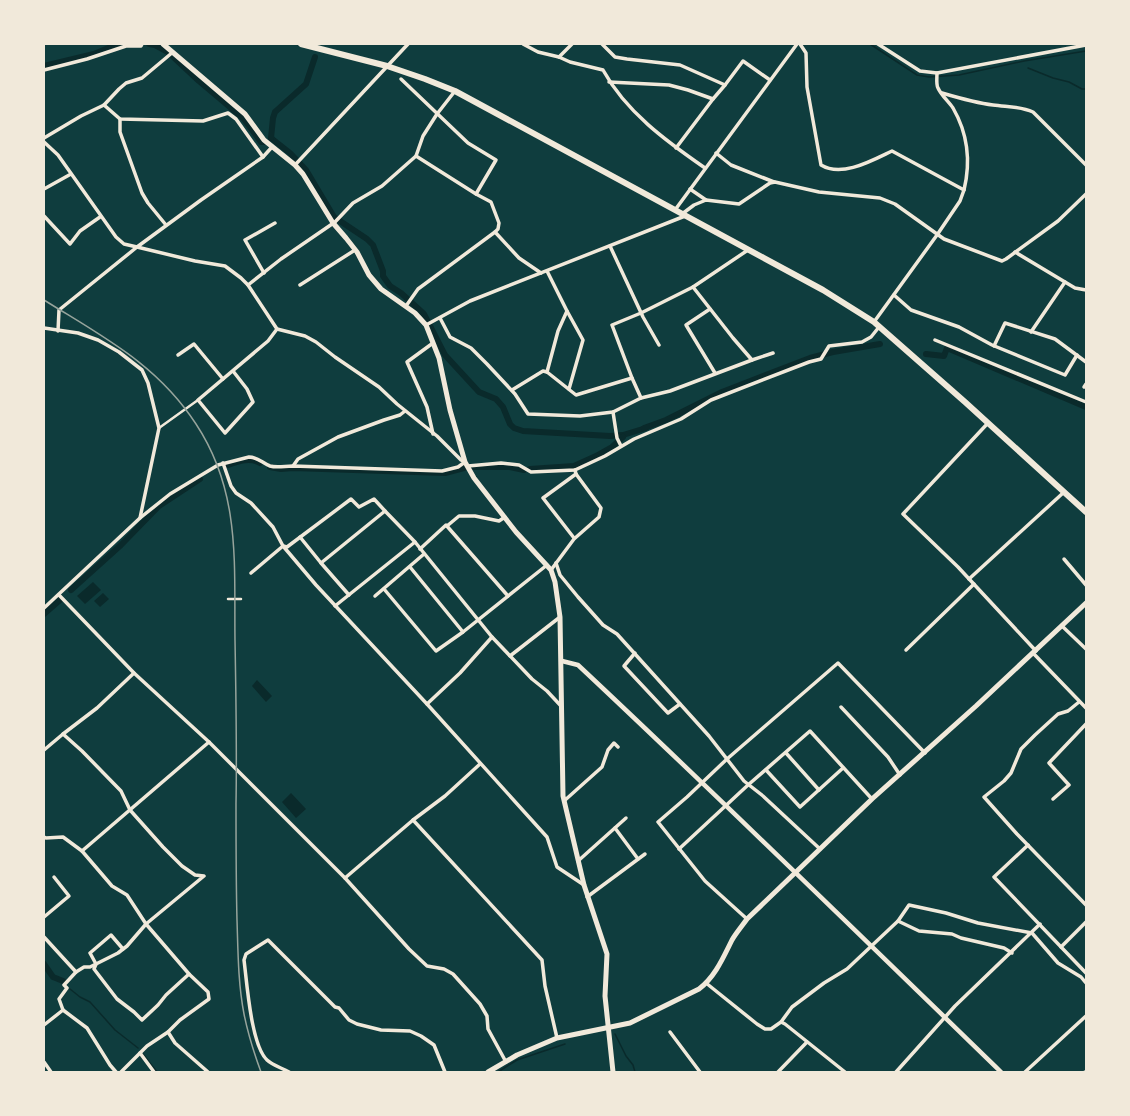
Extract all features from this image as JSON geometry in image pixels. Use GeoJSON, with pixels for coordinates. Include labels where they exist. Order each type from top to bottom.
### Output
{"type":"FeatureCollection","features":[{"type":"Feature","properties":{"kind":"highway"},"geometry":{"type":"LineString","coordinates":[[302,44],[387,66],[455,92],[823,290],[874,322],[1086,512]]}},
{"type":"Feature","properties":{"kind":"main road"},"geometry":{"type":"LineString","coordinates":[[163,44],[171,54],[245,114],[264,140],[296,164],[334,222],[355,250],[369,275],[381,289],[407,304],[427,325],[439,358],[450,410],[466,464],[474,478],[516,532],[551,570],[555,582],[560,616],[564,801],[587,897],[607,954],[605,996],[613,1072]]}},
{"type":"Feature","properties":{"kind":"main road"},"geometry":{"type":"LineString","coordinates":[[491,1071],[528,1050],[558,1038],[630,1023],[683,998],[706,983],[725,956],[733,938],[747,919],[872,799],[925,753],[1086,603]]}},
{"type":"Feature","properties":{"kind":"street"},"geometry":{"type":"LineString","coordinates":[[44,70],[87,59],[126,46],[141,46],[142,44]]}},
{"type":"Feature","properties":{"kind":"street"},"geometry":{"type":"LineString","coordinates":[[296,164],[408,44]]}},
{"type":"Feature","properties":{"kind":"street"},"geometry":{"type":"LineString","coordinates":[[523,44],[538,52],[603,70],[610,82],[654,131],[705,168]]}},
{"type":"Feature","properties":{"kind":"street"},"geometry":{"type":"LineString","coordinates":[[558,57],[572,44]]}},
{"type":"Feature","properties":{"kind":"street"},"geometry":{"type":"LineString","coordinates":[[602,44],[615,57],[680,65],[725,85]]}},
{"type":"Feature","properties":{"kind":"street"},"geometry":{"type":"LineString","coordinates":[[675,210],[797,44]]}},
{"type":"Feature","properties":{"kind":"street"},"geometry":{"type":"LineString","coordinates":[[800,44],[806,53],[807,87],[821,165],[826,168],[839,170],[862,166],[892,151],[964,190]]}},
{"type":"Feature","properties":{"kind":"street"},"geometry":{"type":"LineString","coordinates":[[878,44],[920,71],[937,74],[1086,45]]}},
{"type":"Feature","properties":{"kind":"street"},"geometry":{"type":"LineString","coordinates":[[44,138],[81,116],[104,105],[126,83],[142,78],[171,54]]}},
{"type":"Feature","properties":{"kind":"street"},"geometry":{"type":"LineString","coordinates":[[676,148],[743,61],[770,80]]}},
{"type":"Feature","properties":{"kind":"street"},"geometry":{"type":"LineString","coordinates":[[874,322],[937,235],[960,201],[964,190],[968,155],[965,136],[960,119],[938,88],[937,74]]}},
{"type":"Feature","properties":{"kind":"street"},"geometry":{"type":"LineString","coordinates":[[400,79],[468,143],[496,160],[476,194]]}},
{"type":"Feature","properties":{"kind":"street"},"geometry":{"type":"LineString","coordinates":[[610,82],[669,85],[713,99]]}},
{"type":"Feature","properties":{"kind":"street"},"geometry":{"type":"LineString","coordinates":[[248,285],[340,218],[353,203],[382,186],[416,156],[423,136],[437,114],[455,92]]}},
{"type":"Feature","properties":{"kind":"street"},"geometry":{"type":"LineString","coordinates":[[942,92],[960,98],[992,105],[1024,108],[1033,112],[1086,165]]}},
{"type":"Feature","properties":{"kind":"street"},"geometry":{"type":"LineString","coordinates":[[104,105],[120,119],[203,121],[228,113],[236,118],[263,157]]}},
{"type":"Feature","properties":{"kind":"street"},"geometry":{"type":"LineString","coordinates":[[120,119],[120,132],[142,193],[166,225]]}},
{"type":"Feature","properties":{"kind":"street"},"geometry":{"type":"LineString","coordinates":[[44,142],[58,155],[100,217],[116,237],[124,244],[195,261],[225,266],[248,285],[277,329],[305,336],[316,342],[379,387],[466,464]]}},
{"type":"Feature","properties":{"kind":"street"},"geometry":{"type":"LineString","coordinates":[[58,330],[59,310],[137,247],[263,157],[272,147]]}},
{"type":"Feature","properties":{"kind":"street"},"geometry":{"type":"LineString","coordinates":[[716,153],[731,165],[775,182],[819,192],[880,198],[895,204],[937,235],[1002,261],[1006,260],[1058,221],[1086,194]]}},
{"type":"Feature","properties":{"kind":"street"},"geometry":{"type":"LineString","coordinates":[[407,304],[418,289],[495,232],[498,229],[499,223],[491,202],[416,156]]}},
{"type":"Feature","properties":{"kind":"street"},"geometry":{"type":"LineString","coordinates":[[44,189],[71,174]]}},
{"type":"Feature","properties":{"kind":"street"},"geometry":{"type":"LineString","coordinates":[[690,189],[706,200],[739,204],[770,183],[775,182]]}},
{"type":"Feature","properties":{"kind":"street"},"geometry":{"type":"LineString","coordinates":[[427,325],[470,301],[684,215],[694,205],[706,200]]}},
{"type":"Feature","properties":{"kind":"street"},"geometry":{"type":"LineString","coordinates":[[44,216],[70,244],[80,231],[100,217]]}},
{"type":"Feature","properties":{"kind":"street"},"geometry":{"type":"LineString","coordinates":[[264,273],[245,240],[275,223]]}},
{"type":"Feature","properties":{"kind":"street"},"geometry":{"type":"LineString","coordinates":[[495,232],[519,258],[541,273]]}},
{"type":"Feature","properties":{"kind":"street"},"geometry":{"type":"LineString","coordinates":[[610,246],[641,313],[659,345]]}},
{"type":"Feature","properties":{"kind":"street"},"geometry":{"type":"LineString","coordinates":[[300,285],[355,250]]}},
{"type":"Feature","properties":{"kind":"street"},"geometry":{"type":"LineString","coordinates":[[641,398],[612,325],[641,313],[694,287],[748,250]]}},
{"type":"Feature","properties":{"kind":"street"},"geometry":{"type":"LineString","coordinates":[[1015,252],[1075,288],[1086,290]]}},
{"type":"Feature","properties":{"kind":"street"},"geometry":{"type":"LineString","coordinates":[[547,271],[583,340],[569,389]]}},
{"type":"Feature","properties":{"kind":"street"},"geometry":{"type":"LineString","coordinates":[[1031,332],[1065,282]]}},
{"type":"Feature","properties":{"kind":"street"},"geometry":{"type":"LineString","coordinates":[[694,287],[752,360]]}},
{"type":"Feature","properties":{"kind":"street"},"geometry":{"type":"LineString","coordinates":[[894,295],[911,310],[959,328],[994,346],[1064,375],[1077,355]]}},
{"type":"Feature","properties":{"kind":"street"},"geometry":{"type":"LineString","coordinates":[[710,309],[686,325],[715,373]]}},
{"type":"Feature","properties":{"kind":"street"},"geometry":{"type":"LineString","coordinates":[[547,372],[558,331],[567,310]]}},
{"type":"Feature","properties":{"kind":"street"},"geometry":{"type":"LineString","coordinates":[[440,318],[450,337],[471,348],[512,390],[528,414],[531,415],[580,416],[613,412],[641,398],[670,391],[715,373],[773,353]]}},
{"type":"Feature","properties":{"kind":"street"},"geometry":{"type":"LineString","coordinates":[[994,346],[1005,323],[1055,339],[1086,362]]}},
{"type":"Feature","properties":{"kind":"street"},"geometry":{"type":"LineString","coordinates":[[574,538],[542,498],[576,472],[605,456],[619,440],[634,438],[681,419],[712,400],[809,362],[821,359],[829,346],[862,342],[871,337],[879,327]]}},
{"type":"Feature","properties":{"kind":"street"},"geometry":{"type":"LineString","coordinates":[[44,328],[78,333],[98,340],[119,352],[142,370],[148,383],[159,428],[140,518]]}},
{"type":"Feature","properties":{"kind":"street"},"geometry":{"type":"LineString","coordinates":[[159,428],[198,400],[234,371],[268,342],[277,329]]}},
{"type":"Feature","properties":{"kind":"street"},"geometry":{"type":"LineString","coordinates":[[935,340],[1086,402]]}},
{"type":"Feature","properties":{"kind":"street"},"geometry":{"type":"LineString","coordinates":[[433,342],[407,362],[427,407],[433,434]]}},
{"type":"Feature","properties":{"kind":"street"},"geometry":{"type":"LineString","coordinates":[[178,355],[194,344],[223,380]]}},
{"type":"Feature","properties":{"kind":"street"},"geometry":{"type":"LineString","coordinates":[[198,400],[225,433],[253,402],[247,389],[234,371]]}},
{"type":"Feature","properties":{"kind":"street"},"geometry":{"type":"LineString","coordinates":[[512,390],[543,371],[547,372],[576,395],[632,378]]}},
{"type":"Feature","properties":{"kind":"street"},"geometry":{"type":"LineString","coordinates":[[293,466],[298,459],[338,437],[400,415],[405,411]]}},
{"type":"Feature","properties":{"kind":"street"},"geometry":{"type":"LineString","coordinates":[[613,412],[619,440]]}},
{"type":"Feature","properties":{"kind":"street"},"geometry":{"type":"LineString","coordinates":[[988,423],[903,514],[974,584],[1086,708]]}},
{"type":"Feature","properties":{"kind":"street"},"geometry":{"type":"LineString","coordinates":[[44,608],[140,518],[170,494],[223,463],[254,457],[269,466],[278,467],[293,466],[442,472],[466,464],[501,463],[523,466],[531,472],[576,472]]}},
{"type":"Feature","properties":{"kind":"street"},"geometry":{"type":"LineString","coordinates":[[223,463],[231,486],[236,493],[251,503],[273,527],[283,546],[336,606],[428,704],[480,764],[547,837],[558,867],[584,885]]}},
{"type":"Feature","properties":{"kind":"street"},"geometry":{"type":"LineString","coordinates":[[551,570],[574,538],[599,517],[601,508],[576,472]]}},
{"type":"Feature","properties":{"kind":"street"},"geometry":{"type":"LineString","coordinates":[[969,579],[1064,493]]}},
{"type":"Feature","properties":{"kind":"street"},"geometry":{"type":"LineString","coordinates":[[251,573],[283,546],[287,547],[351,499],[358,507],[374,500],[416,542],[420,549],[492,637],[532,679],[547,691],[561,706]]}},
{"type":"Feature","properties":{"kind":"street"},"geometry":{"type":"LineString","coordinates":[[321,563],[385,510]]}},
{"type":"Feature","properties":{"kind":"street"},"geometry":{"type":"LineString","coordinates":[[420,549],[446,525],[447,526],[459,516],[475,516],[499,521],[504,517]]}},
{"type":"Feature","properties":{"kind":"street"},"geometry":{"type":"LineString","coordinates":[[447,526],[508,596]]}},
{"type":"Feature","properties":{"kind":"street"},"geometry":{"type":"LineString","coordinates":[[300,537],[349,595]]}},
{"type":"Feature","properties":{"kind":"street"},"geometry":{"type":"LineString","coordinates":[[336,606],[416,542]]}},
{"type":"Feature","properties":{"kind":"street"},"geometry":{"type":"LineString","coordinates":[[375,596],[424,554]]}},
{"type":"Feature","properties":{"kind":"street"},"geometry":{"type":"LineString","coordinates":[[1064,559],[1086,585]]}},
{"type":"Feature","properties":{"kind":"street"},"geometry":{"type":"LineString","coordinates":[[556,563],[560,575],[603,625],[618,634],[709,736],[748,785],[763,796],[820,849]]}},
{"type":"Feature","properties":{"kind":"street"},"geometry":{"type":"LineString","coordinates":[[384,589],[436,651],[463,632],[547,565]]}},
{"type":"Feature","properties":{"kind":"street"},"geometry":{"type":"LineString","coordinates":[[410,567],[463,632]]}},
{"type":"Feature","properties":{"kind":"street"},"geometry":{"type":"LineString","coordinates":[[906,650],[974,584]]}},
{"type":"Feature","properties":{"kind":"street"},"geometry":{"type":"LineString","coordinates":[[59,595],[134,673],[209,742],[345,878],[409,949],[427,966],[444,969],[453,974],[480,1004],[487,1016],[488,1029],[506,1062]]}},
{"type":"Feature","properties":{"kind":"street"},"geometry":{"type":"LineString","coordinates":[[228,599],[241,600]]}},
{"type":"Feature","properties":{"kind":"street"},"geometry":{"type":"LineString","coordinates":[[510,656],[560,616]]}},
{"type":"Feature","properties":{"kind":"street"},"geometry":{"type":"LineString","coordinates":[[1062,626],[1086,649]]}},
{"type":"Feature","properties":{"kind":"street"},"geometry":{"type":"LineString","coordinates":[[428,704],[460,673],[492,637]]}},
{"type":"Feature","properties":{"kind":"street"},"geometry":{"type":"LineString","coordinates":[[635,653],[624,666],[668,713],[680,704]]}},
{"type":"Feature","properties":{"kind":"street"},"geometry":{"type":"LineString","coordinates":[[562,661],[578,665],[872,946],[1001,1072]]}},
{"type":"Feature","properties":{"kind":"street"},"geometry":{"type":"LineString","coordinates":[[747,919],[705,881],[658,822],[727,759],[838,663],[925,753]]}},
{"type":"Feature","properties":{"kind":"street"},"geometry":{"type":"LineString","coordinates":[[44,750],[97,708],[134,673]]}},
{"type":"Feature","properties":{"kind":"street"},"geometry":{"type":"LineString","coordinates":[[1079,702],[1068,711],[1058,714],[1035,735],[1021,749],[1011,773],[1004,781],[984,797],[1086,905]]}},
{"type":"Feature","properties":{"kind":"street"},"geometry":{"type":"LineString","coordinates":[[841,707],[888,757],[892,766],[900,775]]}},
{"type":"Feature","properties":{"kind":"street"},"geometry":{"type":"LineString","coordinates":[[1053,799],[1069,785],[1049,763],[1086,724]]}},
{"type":"Feature","properties":{"kind":"street"},"geometry":{"type":"LineString","coordinates":[[679,850],[748,785],[810,731],[872,799]]}},
{"type":"Feature","properties":{"kind":"street"},"geometry":{"type":"LineString","coordinates":[[63,734],[122,791],[130,810],[163,848],[182,866],[195,875],[204,876],[146,924],[118,953],[90,967],[84,967],[76,972],[64,985],[67,988],[59,999],[63,1010],[87,1028],[116,1072]]}},
{"type":"Feature","properties":{"kind":"street"},"geometry":{"type":"LineString","coordinates":[[82,851],[209,742]]}},
{"type":"Feature","properties":{"kind":"street"},"geometry":{"type":"LineString","coordinates":[[564,801],[602,767],[608,750],[614,743],[618,748]]}},
{"type":"Feature","properties":{"kind":"street"},"geometry":{"type":"LineString","coordinates":[[786,753],[819,790]]}},
{"type":"Feature","properties":{"kind":"street"},"geometry":{"type":"LineString","coordinates":[[345,878],[413,820],[445,796],[480,764]]}},
{"type":"Feature","properties":{"kind":"street"},"geometry":{"type":"LineString","coordinates":[[766,770],[800,807],[843,768]]}},
{"type":"Feature","properties":{"kind":"street"},"geometry":{"type":"LineString","coordinates":[[578,861],[626,818]]}},
{"type":"Feature","properties":{"kind":"street"},"geometry":{"type":"LineString","coordinates":[[413,820],[542,960],[545,986],[558,1038]]}},
{"type":"Feature","properties":{"kind":"street"},"geometry":{"type":"LineString","coordinates":[[615,828],[638,859]]}},
{"type":"Feature","properties":{"kind":"street"},"geometry":{"type":"LineString","coordinates":[[44,837],[63,837],[82,851],[112,886],[127,895],[146,924],[189,974],[208,992],[209,999],[180,1020],[168,1032],[147,1046],[122,1071]]}},
{"type":"Feature","properties":{"kind":"street"},"geometry":{"type":"LineString","coordinates":[[1028,844],[994,877],[1085,971]]}},
{"type":"Feature","properties":{"kind":"street"},"geometry":{"type":"LineString","coordinates":[[587,897],[645,854]]}},
{"type":"Feature","properties":{"kind":"street"},"geometry":{"type":"LineString","coordinates":[[44,917],[69,896],[54,878]]}},
{"type":"Feature","properties":{"kind":"street"},"geometry":{"type":"LineString","coordinates":[[706,983],[757,1024],[765,1029],[771,1029],[780,1022],[792,1007],[824,983],[846,969],[872,946],[898,921],[908,905],[946,913],[978,923],[1032,933],[1058,962],[1081,977],[1086,984]]}},
{"type":"Feature","properties":{"kind":"street"},"geometry":{"type":"LineString","coordinates":[[898,921],[919,931],[952,934],[961,938],[1004,948],[1012,953]]}},
{"type":"Feature","properties":{"kind":"street"},"geometry":{"type":"LineString","coordinates":[[1061,947],[1086,922]]}},
{"type":"Feature","properties":{"kind":"street"},"geometry":{"type":"LineString","coordinates":[[896,1072],[966,996],[1012,953],[1040,924]]}},
{"type":"Feature","properties":{"kind":"street"},"geometry":{"type":"LineString","coordinates":[[123,949],[111,935],[90,953],[96,964],[94,969],[117,999],[142,1020],[189,974]]}},
{"type":"Feature","properties":{"kind":"street"},"geometry":{"type":"LineString","coordinates":[[44,937],[76,972]]}},
{"type":"Feature","properties":{"kind":"street"},"geometry":{"type":"LineString","coordinates":[[289,1072],[267,1061],[255,1039],[244,960],[246,954],[268,940],[314,987],[335,1007],[339,1008],[349,1020],[357,1024],[381,1030],[410,1031],[421,1036],[434,1045],[445,1072]]}},
{"type":"Feature","properties":{"kind":"street"},"geometry":{"type":"LineString","coordinates":[[44,1025],[63,1010]]}},
{"type":"Feature","properties":{"kind":"street"},"geometry":{"type":"LineString","coordinates":[[1025,1072],[1086,1016]]}},
{"type":"Feature","properties":{"kind":"street"},"geometry":{"type":"LineString","coordinates":[[780,1022],[785,1024],[845,1072]]}},
{"type":"Feature","properties":{"kind":"street"},"geometry":{"type":"LineString","coordinates":[[168,1032],[175,1043],[208,1072]]}},
{"type":"Feature","properties":{"kind":"street"},"geometry":{"type":"LineString","coordinates":[[670,1032],[700,1072]]}},
{"type":"Feature","properties":{"kind":"street"},"geometry":{"type":"LineString","coordinates":[[779,1072],[807,1042]]}},
{"type":"Feature","properties":{"kind":"street"},"geometry":{"type":"LineString","coordinates":[[140,1053],[154,1072]]}},
{"type":"Feature","properties":{"kind":"street"},"geometry":{"type":"LineString","coordinates":[[44,1062],[51,1072]]}},
{"type":"Feature","properties":{"kind":"water"},"geometry":{"type":"Polygon","coordinates":[[[93,582],[101,590],[85,604],[77,596],[93,582]]]}},
{"type":"Feature","properties":{"kind":"water"},"geometry":{"type":"Polygon","coordinates":[[[103,593],[109,599],[100,607],[94,601],[103,593]]]}},
{"type":"Feature","properties":{"kind":"water"},"geometry":{"type":"Polygon","coordinates":[[[257,680],[272,696],[266,702],[252,686],[257,680]]]}},
{"type":"Feature","properties":{"kind":"water"},"geometry":{"type":"Polygon","coordinates":[[[291,793],[306,809],[296,818],[282,802],[291,793]]]}},
{"type":"Feature","properties":{"kind":"waterway"},"geometry":{"type":"LineString","coordinates":[[44,66],[94,54],[118,44]]}},
{"type":"Feature","properties":{"kind":"waterway"},"geometry":{"type":"LineString","coordinates":[[149,44],[155,45],[168,52],[199,81],[244,119],[261,142],[264,142]]}},
{"type":"Feature","properties":{"kind":"waterway"},"geometry":{"type":"LineString","coordinates":[[870,44],[917,75],[929,77],[959,75],[1024,61],[1086,51]]}},
{"type":"Feature","properties":{"kind":"waterway"},"geometry":{"type":"LineString","coordinates":[[271,138],[275,112],[306,84],[315,57]]}},
{"type":"Feature","properties":{"kind":"waterway"},"geometry":{"type":"LineString","coordinates":[[1028,68],[1053,78],[1069,82],[1082,89],[1086,89]]}},
{"type":"Feature","properties":{"kind":"waterway"},"geometry":{"type":"LineString","coordinates":[[271,138],[290,153],[306,170],[334,217],[367,239],[373,245],[383,271],[383,276],[390,286],[401,293],[424,314],[445,355],[479,392],[496,399],[503,407],[510,424],[514,428],[523,431],[610,436],[623,435],[646,428]]}},
{"type":"Feature","properties":{"kind":"waterway"},"geometry":{"type":"LineString","coordinates":[[644,428],[666,420],[722,392],[810,358],[833,352],[880,344]]}},
{"type":"Feature","properties":{"kind":"waterway"},"geometry":{"type":"LineString","coordinates":[[926,354],[944,356],[947,348],[1086,407]]}},
{"type":"Feature","properties":{"kind":"waterway"},"geometry":{"type":"LineString","coordinates":[[530,469],[574,466],[612,447],[623,437]]}},
{"type":"Feature","properties":{"kind":"waterway"},"geometry":{"type":"LineString","coordinates":[[228,465],[248,460],[260,463]]}},
{"type":"Feature","properties":{"kind":"waterway"},"geometry":{"type":"LineString","coordinates":[[270,467],[281,469],[293,468],[445,473],[464,468]]}},
{"type":"Feature","properties":{"kind":"waterway"},"geometry":{"type":"LineString","coordinates":[[474,467],[510,467],[524,470]]}},
{"type":"Feature","properties":{"kind":"waterway"},"geometry":{"type":"LineString","coordinates":[[71,590],[121,545],[159,506],[200,479]]}},
{"type":"Feature","properties":{"kind":"waterway"},"geometry":{"type":"LineString","coordinates":[[44,614],[60,600]]}},
{"type":"Feature","properties":{"kind":"waterway"},"geometry":{"type":"LineString","coordinates":[[44,964],[53,977],[63,981]]}},
{"type":"Feature","properties":{"kind":"waterway"},"geometry":{"type":"LineString","coordinates":[[70,989],[80,997],[90,1002],[115,1030],[138,1048]]}},
{"type":"Feature","properties":{"kind":"waterway"},"geometry":{"type":"LineString","coordinates":[[615,1034],[626,1056],[633,1065],[635,1072]]}},
{"type":"Feature","properties":{"kind":"waterway"},"geometry":{"type":"LineString","coordinates":[[498,1072],[517,1060],[565,1044]]}},
{"type":"Feature","properties":{"kind":"waterway"},"geometry":{"type":"LineString","coordinates":[[143,1054],[157,1072]]}},
{"type":"Feature","properties":{"kind":"railway"},"geometry":{"type":"LineString","coordinates":[[44,300],[128,353],[164,385],[181,403],[196,424],[211,450],[221,476],[228,502],[232,529],[235,583],[236,891],[239,979],[242,1002],[251,1043],[261,1072]]}}]}
